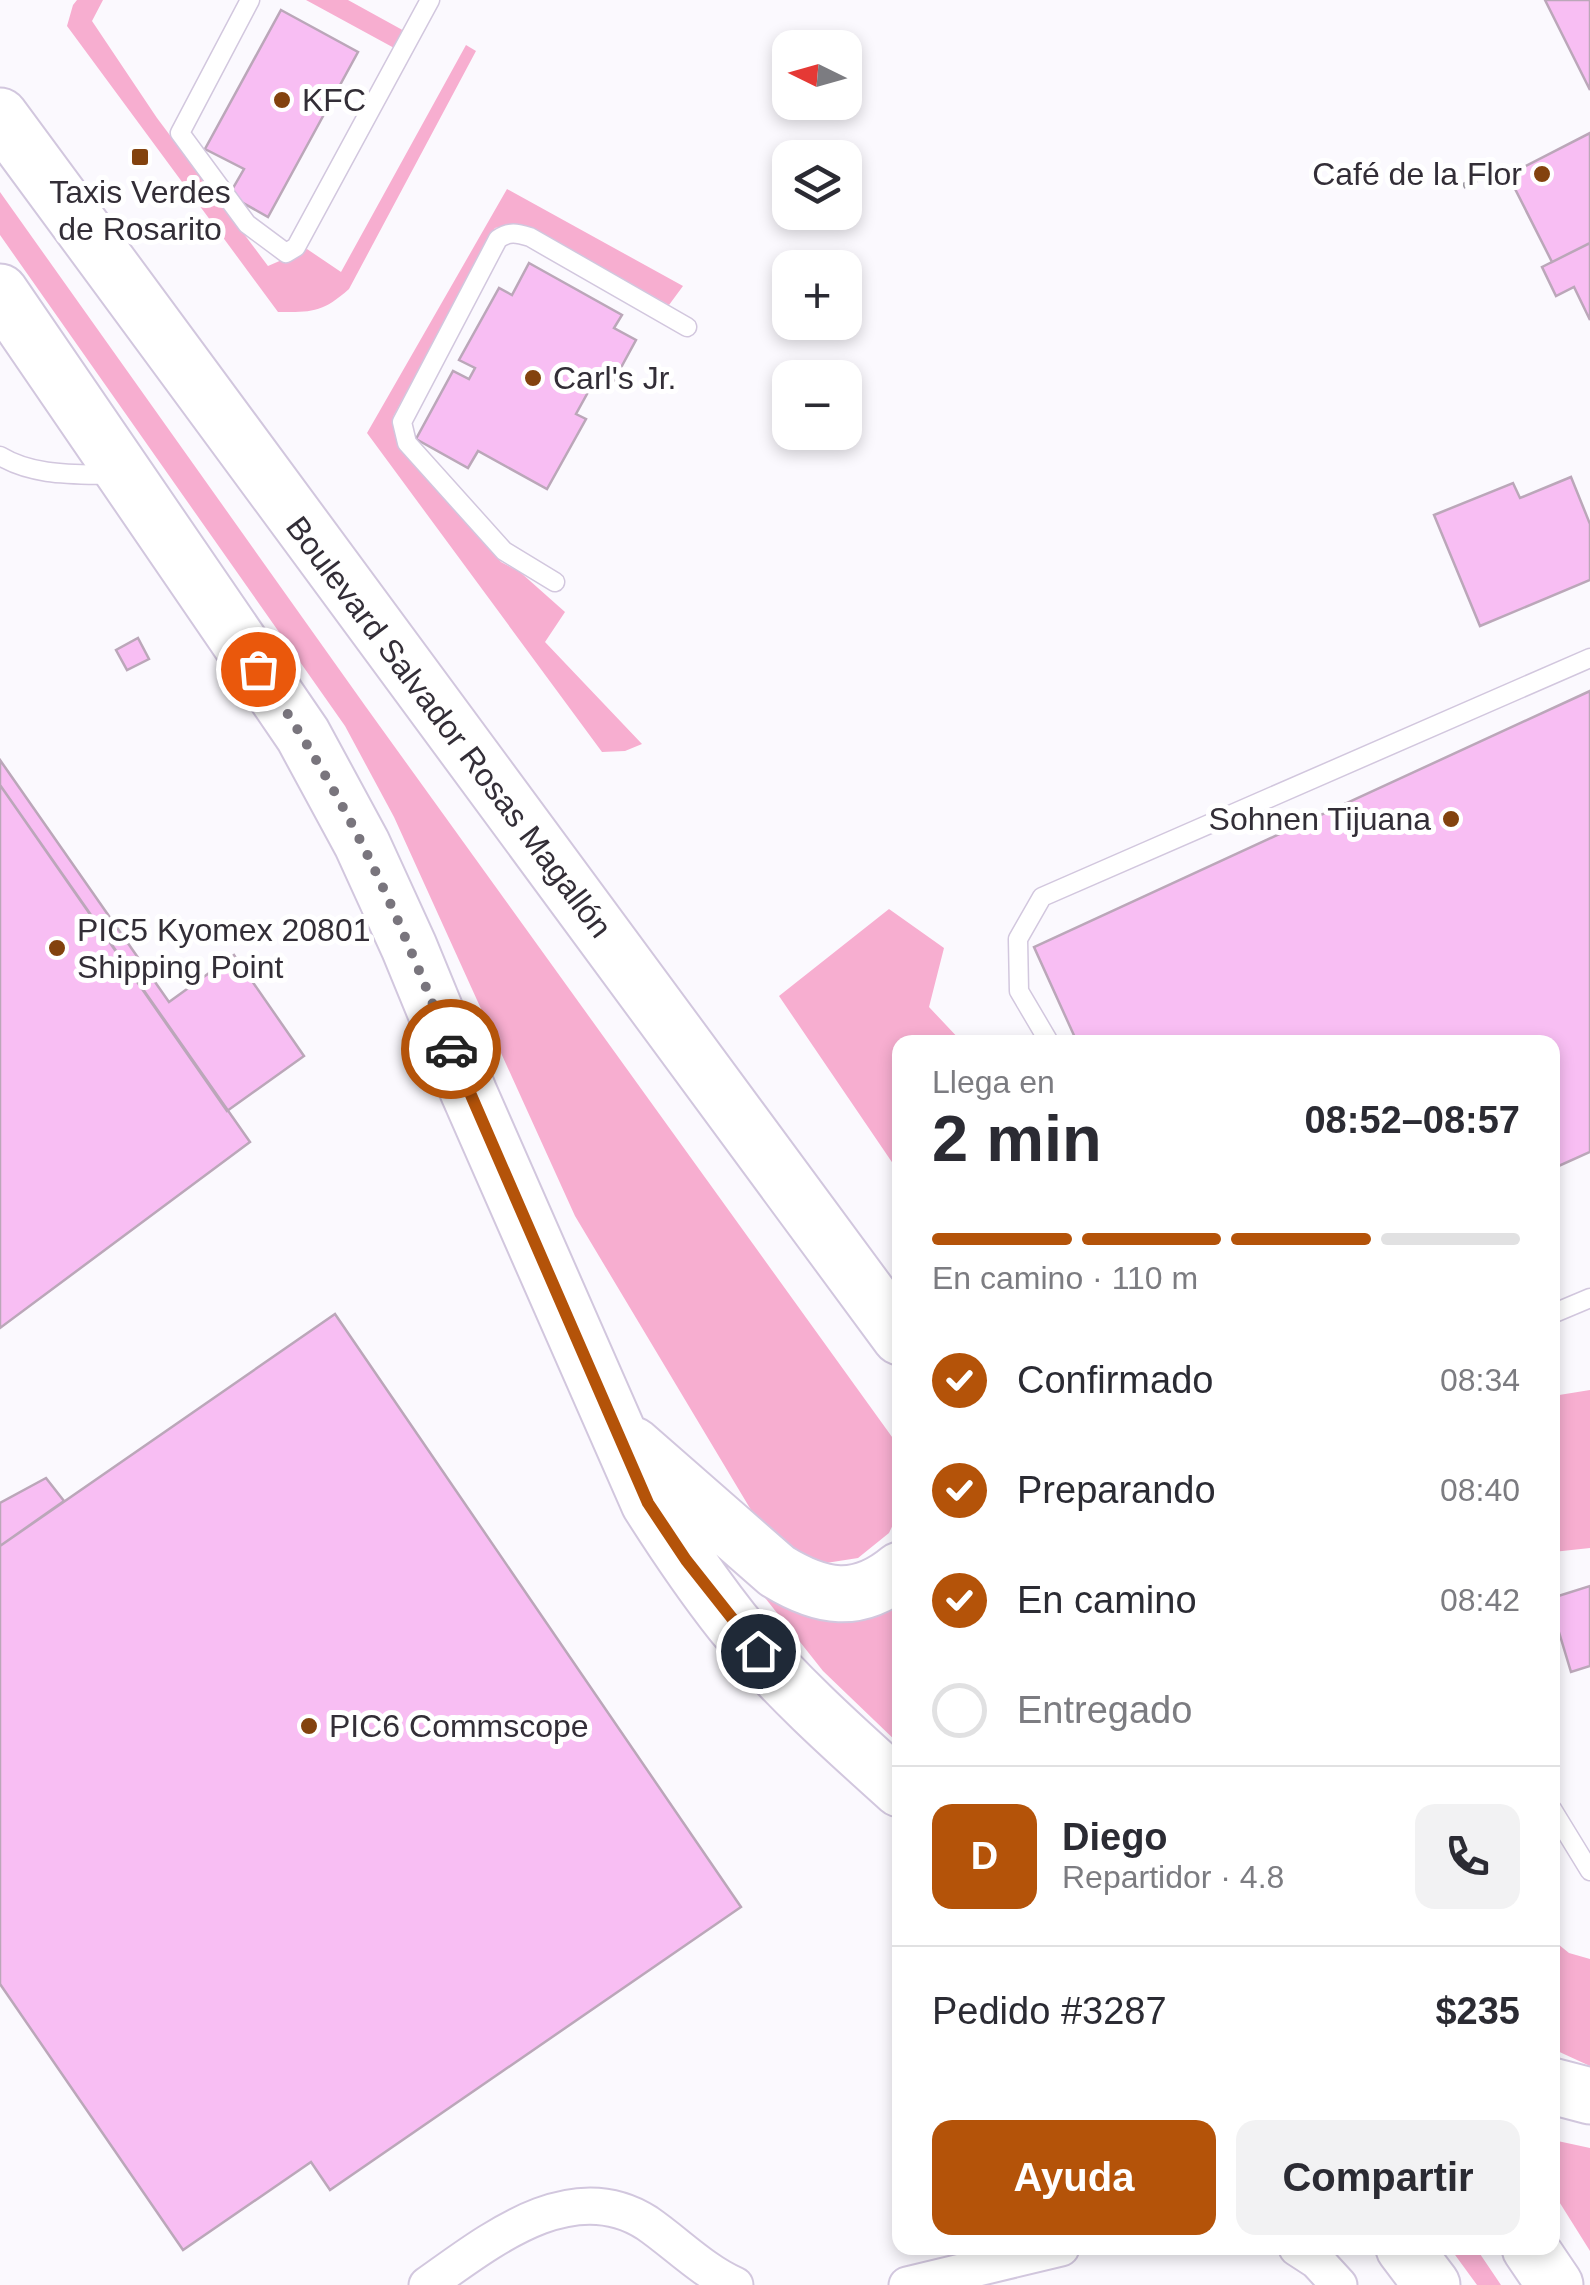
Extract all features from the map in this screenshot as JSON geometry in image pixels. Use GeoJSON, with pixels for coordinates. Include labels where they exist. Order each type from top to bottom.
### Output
{"type":"FeatureCollection","features":[{"type":"Feature","properties":{"kind":"highway","name":"Boulevard Salvador Rosas Magallón"},"geometry":{"type":"LineString","coordinates":[[0,116],[892,1326]]}},
{"type":"Feature","properties":{"kind":"highway"},"geometry":{"type":"LineString","coordinates":[[0,292],[302,735],[362,844],[648,1503],[732,1622],[784,1681],[892,1782]]}},
{"type":"Feature","properties":{"kind":"highway"},"geometry":{"type":"LineString","coordinates":[[616,1430],[777,1571],[802,1586],[833,1594],[855,1594],[877,1587],[892,1576]]}},
{"type":"Feature","properties":{"kind":"highway"},"geometry":{"type":"LineString","coordinates":[[1560,2088],[1590,2096]]}},
{"type":"Feature","properties":{"kind":"highway"},"geometry":{"type":"LineString","coordinates":[[1409,2255],[1432,2285]]}},
{"type":"Feature","properties":{"kind":"highway"},"geometry":{"type":"LineString","coordinates":[[1535,2255],[1556,2285]]}},
{"type":"Feature","properties":{"kind":"street"},"geometry":{"type":"LineString","coordinates":[[426,2285],[484,2244],[567,2206],[610,2207],[644,2221],[734,2285]]}},
{"type":"Feature","properties":{"kind":"street"},"geometry":{"type":"LineString","coordinates":[[907,2285],[1032,2255]]}},
{"type":"Feature","properties":{"kind":"street"},"geometry":{"type":"LineString","coordinates":[[1308,2255],[1338,2285]]}},
{"type":"Feature","properties":{"kind":"lane"},"geometry":{"type":"LineString","coordinates":[[250,0],[180,133],[247,224],[286,253],[296,247],[430,0]]}},
{"type":"Feature","properties":{"kind":"lane"},"geometry":{"type":"LineString","coordinates":[[554,582],[504,551],[407,443],[402,422],[498,239],[506,234],[530,237],[687,327]]}},
{"type":"Feature","properties":{"kind":"lane"},"geometry":{"type":"LineString","coordinates":[[0,456],[52,474],[127,476]]}},
{"type":"Feature","properties":{"kind":"lane"},"geometry":{"type":"LineString","coordinates":[[1044,1035],[1019,991],[1018,939],[1042,897],[1590,658]]}},
{"type":"Feature","properties":{"kind":"lane"},"geometry":{"type":"LineString","coordinates":[[1560,1311],[1590,1298]]}},
{"type":"Feature","properties":{"kind":"lane"},"geometry":{"type":"LineString","coordinates":[[1560,1822],[1590,1871]]}},
{"type":"Feature","properties":{"kind":"path"},"geometry":{"type":"LineString","coordinates":[[1462,186],[1495,171]]}},
{"type":"Feature","properties":{"kind":"shaded area"},"geometry":{"type":"Polygon","coordinates":[[[77,0],[103,0],[92,21],[157,118],[268,266],[307,249],[341,272],[466,45],[476,51],[349,289],[316,310],[278,312],[67,26],[77,0]]]}},
{"type":"Feature","properties":{"kind":"shaded area"},"geometry":{"type":"Polygon","coordinates":[[[306,0],[348,0],[417,38],[407,55],[306,0]]]}},
{"type":"Feature","properties":{"kind":"shaded area"},"geometry":{"type":"Polygon","coordinates":[[[507,189],[683,286],[669,305],[531,228],[495,228],[393,417],[393,428],[400,446],[501,562],[520,572],[565,612],[545,642],[642,744],[625,751],[602,752],[367,433],[507,189]]]}},
{"type":"Feature","properties":{"kind":"shaded area"},"geometry":{"type":"Polygon","coordinates":[[[0,192],[892,1437],[892,1527],[858,1558],[826,1563],[798,1557],[763,1530],[575,1216],[394,817],[345,726],[0,235],[0,192]]]}},
{"type":"Feature","properties":{"kind":"shaded area"},"geometry":{"type":"Polygon","coordinates":[[[889,909],[944,948],[929,1007],[955,1035],[892,1035],[892,1162],[779,996],[889,909]]]}},
{"type":"Feature","properties":{"kind":"shaded area"},"geometry":{"type":"Polygon","coordinates":[[[1590,1390],[1590,1548],[1560,1551],[1560,1395],[1590,1390]]]}},
{"type":"Feature","properties":{"kind":"shaded area"},"geometry":{"type":"Polygon","coordinates":[[[727,1550],[892,1596],[892,1737],[823,1671],[727,1550]]]}},
{"type":"Feature","properties":{"kind":"shaded area"},"geometry":{"type":"Polygon","coordinates":[[[1560,1946],[1569,1953],[1590,1959],[1590,2066],[1560,2052],[1560,1946]]]}},
{"type":"Feature","properties":{"kind":"shaded area"},"geometry":{"type":"Polygon","coordinates":[[[1560,2142],[1590,2148],[1590,2251],[1560,2203],[1560,2142]]]}},
{"type":"Feature","properties":{"kind":"shaded area"},"geometry":{"type":"Polygon","coordinates":[[[1455,2255],[1481,2255],[1501,2285],[1477,2285],[1455,2255]]]}},
{"type":"Feature","properties":{"kind":"building"},"geometry":{"type":"Polygon","coordinates":[[[1545,0],[1590,0],[1590,90],[1545,0]]]}},
{"type":"Feature","properties":{"kind":"building","name":"KFC"},"geometry":{"type":"Polygon","coordinates":[[[281,10],[358,52],[268,217],[229,195],[244,169],[205,149],[281,10]]]}},
{"type":"Feature","properties":{"kind":"building"},"geometry":{"type":"Polygon","coordinates":[[[1590,133],[1590,243],[1552,262],[1508,175],[1590,133]]]}},
{"type":"Feature","properties":{"kind":"building"},"geometry":{"type":"Polygon","coordinates":[[[1590,243],[1590,320],[1574,287],[1556,296],[1542,267],[1590,243]]]}},
{"type":"Feature","properties":{"kind":"building","name":"Carl's Jr."},"geometry":{"type":"Polygon","coordinates":[[[529,263],[622,315],[614,328],[636,340],[612,384],[597,376],[576,414],[586,419],[547,489],[478,451],[468,468],[416,439],[453,371],[469,379],[475,368],[459,360],[499,288],[512,295],[529,263]]]}},
{"type":"Feature","properties":{"kind":"building"},"geometry":{"type":"Polygon","coordinates":[[[1571,477],[1590,524],[1590,580],[1480,626],[1434,515],[1513,483],[1520,498],[1571,477]]]}},
{"type":"Feature","properties":{"kind":"building"},"geometry":{"type":"Polygon","coordinates":[[[138,638],[149,659],[127,670],[116,650],[138,638]]]}},
{"type":"Feature","properties":{"kind":"building","name":"Sohnen Tijuana"},"geometry":{"type":"Polygon","coordinates":[[[1590,691],[1590,1152],[1560,1165],[1560,1035],[1074,1035],[1034,947],[1590,691]]]}},
{"type":"Feature","properties":{"kind":"building","name":"PIC5 Kyomex 20801 Shipping Point"},"geometry":{"type":"Polygon","coordinates":[[[0,760],[169,1002],[234,955],[304,1056],[227,1111],[0,785],[0,760]]]}},
{"type":"Feature","properties":{"kind":"building","name":"PIC5 Kyomex 20801 Shipping Point"},"geometry":{"type":"Polygon","coordinates":[[[0,785],[250,1142],[0,1328],[0,785]]]}},
{"type":"Feature","properties":{"kind":"building","name":"PIC6 Commscope"},"geometry":{"type":"Polygon","coordinates":[[[335,1314],[741,1907],[330,2190],[311,2162],[183,2250],[0,1984],[0,1546],[335,1314]]]}},
{"type":"Feature","properties":{"kind":"building"},"geometry":{"type":"Polygon","coordinates":[[[46,1478],[64,1501],[0,1546],[0,1503],[46,1478]]]}},
{"type":"Feature","properties":{"kind":"building"},"geometry":{"type":"Polygon","coordinates":[[[1590,1586],[1590,1666],[1571,1672],[1560,1636],[1560,1595],[1590,1586]]]}},
{"type":"Feature","properties":{"kind":"way so far"},"geometry":{"type":"LineString","coordinates":[[258,669],[302,735],[362,844],[451,1049]]}},
{"type":"Feature","properties":{"kind":"place","name":"KFC"},"geometry":{"type":"Point","coordinates":[282,100]}},
{"type":"Feature","properties":{"kind":"place","name":"Taxis Verdes de Rosarito"},"geometry":{"type":"Point","coordinates":[140,157]}},
{"type":"Feature","properties":{"kind":"place","name":"Café de la Flor"},"geometry":{"type":"Point","coordinates":[1542,174]}},
{"type":"Feature","properties":{"kind":"place","name":"Carl's Jr."},"geometry":{"type":"Point","coordinates":[533,378]}},
{"type":"Feature","properties":{"kind":"place","name":"Sohnen Tijuana"},"geometry":{"type":"Point","coordinates":[1451,819]}},
{"type":"Feature","properties":{"kind":"place","name":"PIC5 Kyomex 20801 Shipping Point"},"geometry":{"type":"Point","coordinates":[57,948]}},
{"type":"Feature","properties":{"kind":"place","name":"PIC6 Commscope"},"geometry":{"type":"Point","coordinates":[309,1726]}},
{"type":"Feature","properties":{"kind":"route"},"geometry":{"type":"LineString","coordinates":[[451,1049],[648,1503],[732,1622],[758,1651]]}}]}
